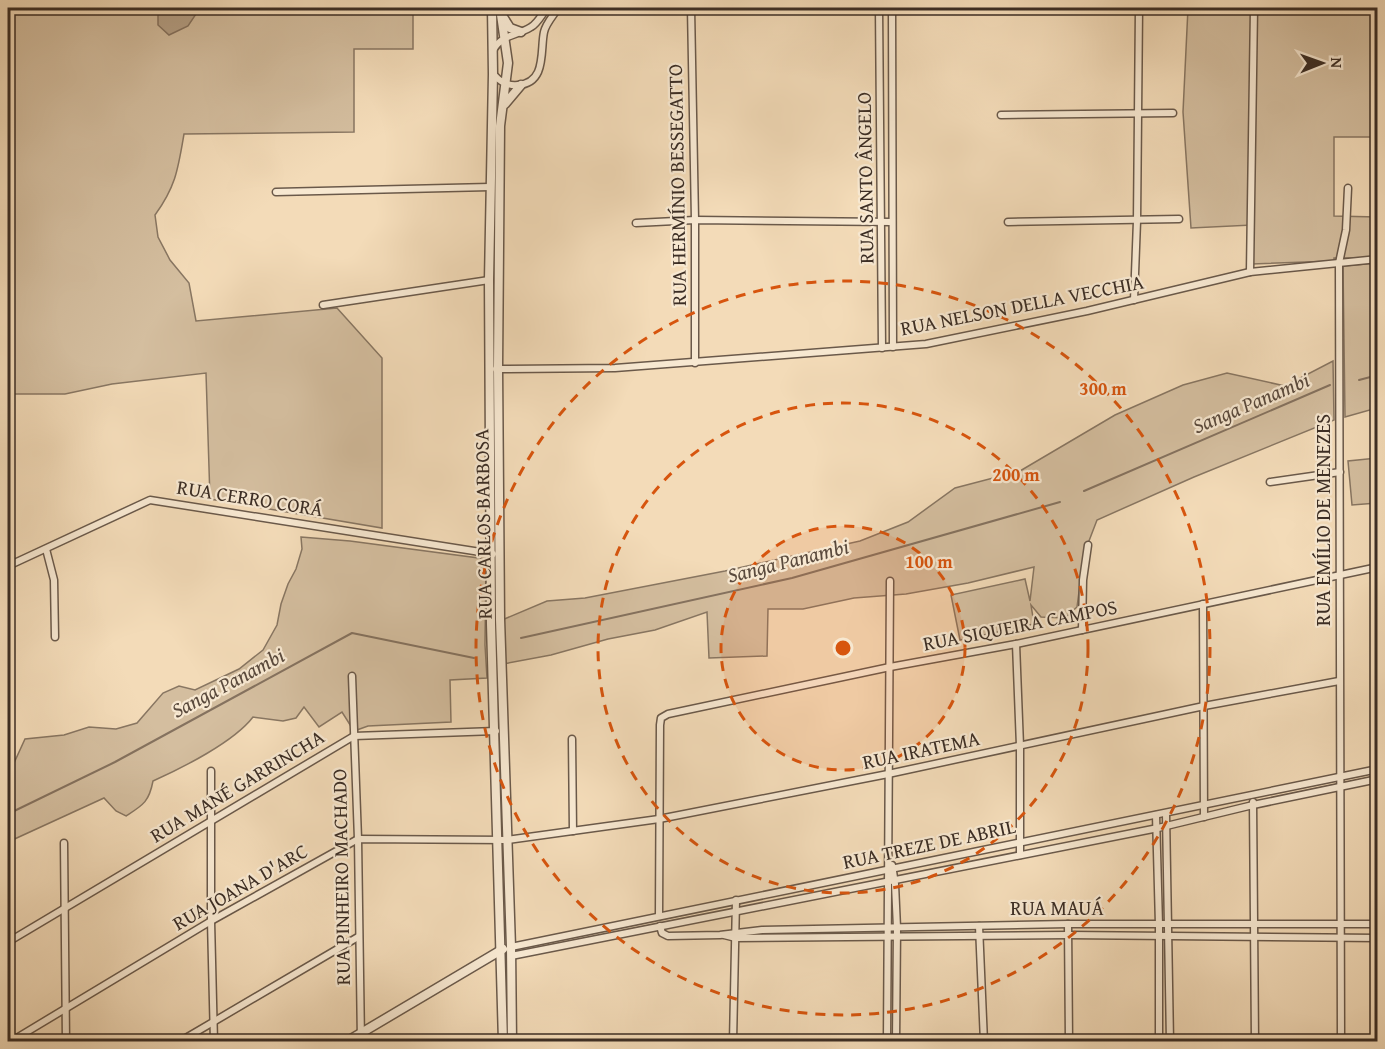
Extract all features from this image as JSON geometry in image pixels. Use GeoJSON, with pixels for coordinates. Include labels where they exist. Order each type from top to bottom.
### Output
{"type":"FeatureCollection","features":[{"type":"Feature","properties":{"kind":"street"},"geometry":{"type":"LineString","coordinates":[[493,51],[498,41],[521,32],[537,22],[546,8]]}},
{"type":"Feature","properties":{"kind":"street"},"geometry":{"type":"LineString","coordinates":[[503,106],[521,85],[531,80],[538,72],[544,53],[544,34],[558,8]]}},
{"type":"Feature","properties":{"kind":"street","name":"RUA HERMÍNIO BESSEGATTO"},"geometry":{"type":"LineString","coordinates":[[691,8],[695,363]]}},
{"type":"Feature","properties":{"kind":"street","name":"RUA SANTO ÂNGELO"},"geometry":{"type":"LineString","coordinates":[[879,8],[882,348]]}},
{"type":"Feature","properties":{"kind":"street","name":"RUA SANTO ÂNGELO"},"geometry":{"type":"LineString","coordinates":[[892,8],[893,347]]}},
{"type":"Feature","properties":{"kind":"street"},"geometry":{"type":"LineString","coordinates":[[1134,300],[1139,8]]}},
{"type":"Feature","properties":{"kind":"street"},"geometry":{"type":"LineString","coordinates":[[1250,272],[1254,8]]}},
{"type":"Feature","properties":{"kind":"street"},"geometry":{"type":"LineString","coordinates":[[497,9],[510,28],[521,32]]}},
{"type":"Feature","properties":{"kind":"street","name":"RUA CARLOS BARBOSA"},"geometry":{"type":"LineString","coordinates":[[497,9],[505,37],[508,63],[500,126],[494,369],[493,731],[503,1041]]}},
{"type":"Feature","properties":{"kind":"street","name":"RUA CARLOS BARBOSA"},"geometry":{"type":"LineString","coordinates":[[494,369],[489,280],[493,51],[497,9]]}},
{"type":"Feature","properties":{"kind":"street"},"geometry":{"type":"LineString","coordinates":[[493,74],[507,85],[521,85]]}},
{"type":"Feature","properties":{"kind":"street"},"geometry":{"type":"LineString","coordinates":[[1001,115],[1173,113]]}},
{"type":"Feature","properties":{"kind":"street"},"geometry":{"type":"LineString","coordinates":[[276,192],[490,187]]}},
{"type":"Feature","properties":{"kind":"street","name":"RUA EMÍLIO DE MENEZES"},"geometry":{"type":"LineString","coordinates":[[1341,1041],[1339,263],[1346,230],[1348,188]]}},
{"type":"Feature","properties":{"kind":"street"},"geometry":{"type":"LineString","coordinates":[[1008,222],[1179,219]]}},
{"type":"Feature","properties":{"kind":"street"},"geometry":{"type":"LineString","coordinates":[[636,223],[695,220],[892,222]]}},
{"type":"Feature","properties":{"kind":"street","name":"RUA NELSON DELLA VECCHIA"},"geometry":{"type":"LineString","coordinates":[[494,369],[615,368],[927,344],[1134,300],[1250,272],[1377,259]]}},
{"type":"Feature","properties":{"kind":"street"},"geometry":{"type":"LineString","coordinates":[[323,305],[489,280]]}},
{"type":"Feature","properties":{"kind":"street"},"geometry":{"type":"LineString","coordinates":[[1270,482],[1340,472]]}},
{"type":"Feature","properties":{"kind":"street","name":"RUA CERRO CORÁ"},"geometry":{"type":"LineString","coordinates":[[8,566],[150,500],[495,554]]}},
{"type":"Feature","properties":{"kind":"street"},"geometry":{"type":"LineString","coordinates":[[1082,630],[1083,580],[1088,545]]}},
{"type":"Feature","properties":{"kind":"street"},"geometry":{"type":"LineString","coordinates":[[46,549],[54,580],[55,637]]}},
{"type":"Feature","properties":{"kind":"street","name":"RUA CARLOS BARBOSA"},"geometry":{"type":"LineString","coordinates":[[495,554],[504,731],[512,1041]]}},
{"type":"Feature","properties":{"kind":"street","name":"RUA SIQUEIRA CAMPOS"},"geometry":{"type":"LineString","coordinates":[[659,819],[660,726],[661,718],[668,714],[890,667],[1016,644],[1377,567]]}},
{"type":"Feature","properties":{"kind":"street"},"geometry":{"type":"LineString","coordinates":[[890,581],[889,856],[897,928],[896,1041]]}},
{"type":"Feature","properties":{"kind":"street"},"geometry":{"type":"LineString","coordinates":[[1203,604],[1204,817]]}},
{"type":"Feature","properties":{"kind":"street"},"geometry":{"type":"LineString","coordinates":[[1016,644],[1020,746],[1020,855]]}},
{"type":"Feature","properties":{"kind":"street","name":"RUA PINHEIRO MACHADO"},"geometry":{"type":"LineString","coordinates":[[352,676],[358,839],[360,1037]]}},
{"type":"Feature","properties":{"kind":"street","name":"RUA IRATEMA"},"geometry":{"type":"LineString","coordinates":[[507,840],[659,819],[888,774],[1204,706],[1339,681]]}},
{"type":"Feature","properties":{"kind":"street","name":"RUA MANÉ GARRINCHA"},"geometry":{"type":"LineString","coordinates":[[8,942],[354,736],[504,731]]}},
{"type":"Feature","properties":{"kind":"street"},"geometry":{"type":"LineString","coordinates":[[572,739],[573,831]]}},
{"type":"Feature","properties":{"kind":"street","name":"RUA TREZE DE ABRIL"},"geometry":{"type":"LineString","coordinates":[[511,951],[659,916],[1377,769]]}},
{"type":"Feature","properties":{"kind":"street"},"geometry":{"type":"LineString","coordinates":[[211,771],[214,1041]]}},
{"type":"Feature","properties":{"kind":"street","name":"RUA TREZE DE ABRIL"},"geometry":{"type":"LineString","coordinates":[[346,1041],[360,1037],[489,957],[501,953],[660,926],[1158,828],[1377,779]]}},
{"type":"Feature","properties":{"kind":"street"},"geometry":{"type":"LineString","coordinates":[[1252,796],[1255,1041]]}},
{"type":"Feature","properties":{"kind":"street"},"geometry":{"type":"LineString","coordinates":[[1166,814],[1170,1041]]}},
{"type":"Feature","properties":{"kind":"street"},"geometry":{"type":"LineString","coordinates":[[1156,816],[1158,828],[1159,1041]]}},
{"type":"Feature","properties":{"kind":"street"},"geometry":{"type":"LineString","coordinates":[[659,819],[659,916]]}},
{"type":"Feature","properties":{"kind":"street","name":"RUA JOANA D'ARC"},"geometry":{"type":"LineString","coordinates":[[10,1041],[211,921],[358,839],[507,840]]}},
{"type":"Feature","properties":{"kind":"street"},"geometry":{"type":"LineString","coordinates":[[64,843],[66,1041]]}},
{"type":"Feature","properties":{"kind":"street"},"geometry":{"type":"LineString","coordinates":[[887,1041],[888,928],[891,881]]}},
{"type":"Feature","properties":{"kind":"street"},"geometry":{"type":"LineString","coordinates":[[733,1041],[736,900]]}},
{"type":"Feature","properties":{"kind":"street"},"geometry":{"type":"LineString","coordinates":[[1068,924],[1069,1041]]}},
{"type":"Feature","properties":{"kind":"street","name":"RUA MAUÁ"},"geometry":{"type":"LineString","coordinates":[[736,935],[888,928],[1068,924],[1377,924]]}},
{"type":"Feature","properties":{"kind":"street"},"geometry":{"type":"LineString","coordinates":[[660,926],[662,933],[668,936],[720,934],[1377,938]]}},
{"type":"Feature","properties":{"kind":"street"},"geometry":{"type":"LineString","coordinates":[[979,926],[984,1041]]}},
{"type":"Feature","properties":{"kind":"street"},"geometry":{"type":"LineString","coordinates":[[179,1041],[358,937]]}},
{"type":"Feature","properties":{"kind":"shaded area"},"geometry":{"type":"Polygon","coordinates":[[[8,8],[486,8],[413,9],[413,49],[354,49],[354,132],[184,134],[175,177],[168,195],[155,215],[158,237],[170,260],[189,283],[196,321],[337,308],[382,358],[382,528],[210,499],[206,373],[112,384],[65,394],[8,394],[8,8]]]}},
{"type":"Feature","properties":{"kind":"shaded area"},"geometry":{"type":"Polygon","coordinates":[[[158,8],[200,8],[188,26],[169,35],[158,25],[158,8]]]}},
{"type":"Feature","properties":{"kind":"shaded area"},"geometry":{"type":"Polygon","coordinates":[[[1188,8],[1377,8],[1377,137],[1334,137],[1334,216],[1377,217],[1377,258],[1334,258],[1334,261],[1252,264],[1252,225],[1191,228],[1183,112],[1188,8]]]}},
{"type":"Feature","properties":{"kind":"shaded area"},"geometry":{"type":"Polygon","coordinates":[[[1377,263],[1377,408],[1345,417],[1343,266],[1377,263]]]}},
{"type":"Feature","properties":{"kind":"shaded area"},"geometry":{"type":"Polygon","coordinates":[[[1333,361],[1334,420],[1194,477],[1097,520],[1084,554],[1077,607],[1065,618],[1041,617],[1031,605],[1034,624],[960,640],[951,595],[1025,579],[1030,601],[1034,567],[968,583],[906,594],[854,598],[803,609],[768,609],[767,656],[709,658],[707,612],[655,630],[503,664],[502,620],[547,601],[585,598],[725,571],[860,541],[908,522],[955,488],[1020,471],[1115,415],[1183,385],[1227,373],[1285,386],[1333,361]]]}},
{"type":"Feature","properties":{"kind":"shaded area"},"geometry":{"type":"Polygon","coordinates":[[[1377,458],[1377,503],[1352,505],[1348,461],[1377,458]]]}},
{"type":"Feature","properties":{"kind":"shaded area"},"geometry":{"type":"Polygon","coordinates":[[[301,537],[350,541],[486,559],[487,678],[450,680],[451,722],[368,726],[354,731],[342,712],[319,727],[304,707],[296,718],[283,721],[253,717],[221,745],[153,781],[144,802],[126,816],[116,811],[104,798],[8,842],[8,776],[25,739],[64,735],[89,727],[116,729],[137,723],[163,693],[179,686],[195,690],[239,669],[263,650],[277,625],[281,604],[302,549],[301,537]]]}},
{"type":"Feature","properties":{"kind":"waterway","name":"Sanga Panambi"},"geometry":{"type":"LineString","coordinates":[[1359,380],[1378,375]]}},
{"type":"Feature","properties":{"kind":"waterway","name":"Sanga Panambi"},"geometry":{"type":"LineString","coordinates":[[1084,491],[1330,385]]}},
{"type":"Feature","properties":{"kind":"waterway","name":"Sanga Panambi"},"geometry":{"type":"LineString","coordinates":[[521,638],[792,578],[1060,502]]}},
{"type":"Feature","properties":{"kind":"waterway","name":"Sanga Panambi"},"geometry":{"type":"LineString","coordinates":[[8,814],[115,762],[352,633],[474,658]]}}]}
